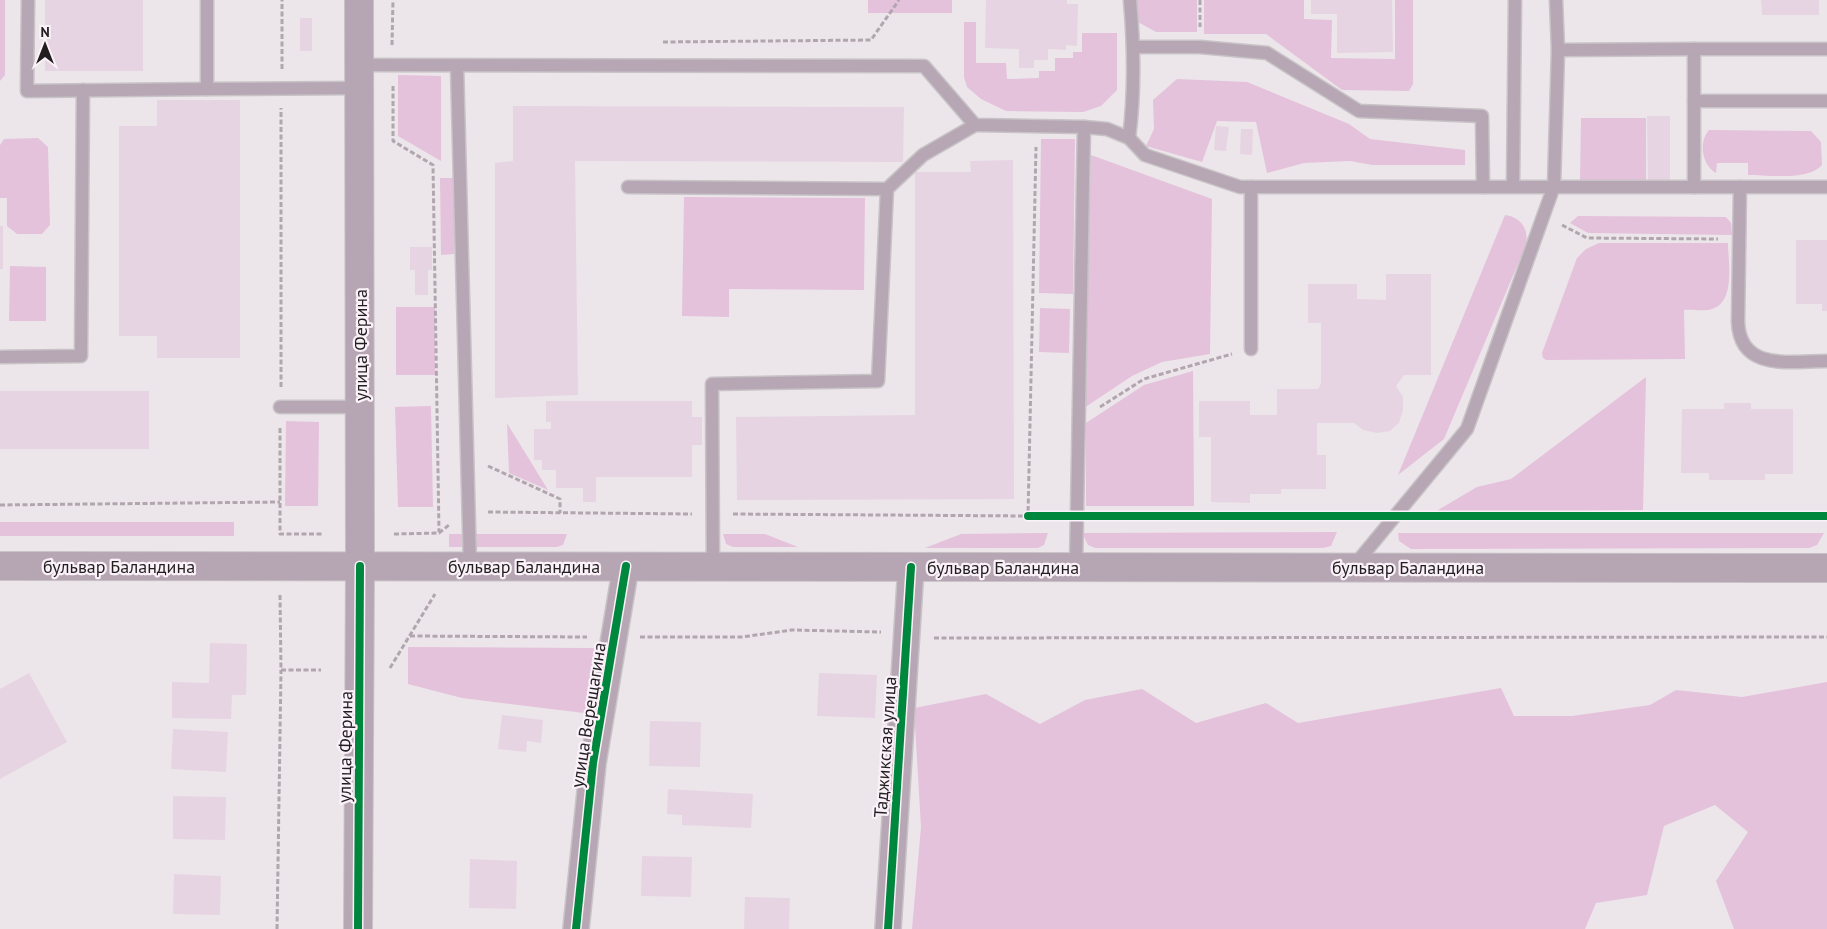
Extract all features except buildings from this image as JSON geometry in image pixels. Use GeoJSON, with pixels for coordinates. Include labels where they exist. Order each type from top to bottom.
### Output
{"type":"FeatureCollection","features":[{"type":"Feature","properties":{"kind":"main road","name":"улица Ферина"},"geometry":{"type":"LineString","coordinates":[[359,0],[360,566]]}},
{"type":"Feature","properties":{"kind":"main road","name":"бульвар Баландина"},"geometry":{"type":"LineString","coordinates":[[0,566],[1827,568]]}},
{"type":"Feature","properties":{"kind":"street","name":"улица Ферина"},"geometry":{"type":"LineString","coordinates":[[358,929],[360,566]]}},
{"type":"Feature","properties":{"kind":"street","name":"улица Верещагина"},"geometry":{"type":"LineString","coordinates":[[576,929],[593,763],[616,637],[626,566]]}},
{"type":"Feature","properties":{"kind":"street","name":"Таджикская улица"},"geometry":{"type":"LineString","coordinates":[[888,929],[911,567]]}},
{"type":"Feature","properties":{"kind":"lane"},"geometry":{"type":"LineString","coordinates":[[28,0],[28,91],[282,89],[359,76],[392,65],[924,66],[975,125]]}},
{"type":"Feature","properties":{"kind":"lane"},"geometry":{"type":"LineString","coordinates":[[207,0],[207,89]]}},
{"type":"Feature","properties":{"kind":"lane"},"geometry":{"type":"LineString","coordinates":[[1129,138],[1132,114],[1134,47],[1130,0]]}},
{"type":"Feature","properties":{"kind":"lane"},"geometry":{"type":"LineString","coordinates":[[1513,186],[1515,0]]}},
{"type":"Feature","properties":{"kind":"lane"},"geometry":{"type":"LineString","coordinates":[[1353,567],[1467,429],[1544,216],[1554,186],[1558,50],[1556,0]]}},
{"type":"Feature","properties":{"kind":"lane"},"geometry":{"type":"LineString","coordinates":[[1134,47],[1200,47],[1267,53],[1359,111],[1482,116],[1484,187]]}},
{"type":"Feature","properties":{"kind":"lane"},"geometry":{"type":"LineString","coordinates":[[1694,49],[1694,186]]}},
{"type":"Feature","properties":{"kind":"lane"},"geometry":{"type":"LineString","coordinates":[[1558,50],[1827,49]]}},
{"type":"Feature","properties":{"kind":"lane"},"geometry":{"type":"LineString","coordinates":[[457,66],[470,566]]}},
{"type":"Feature","properties":{"kind":"lane"},"geometry":{"type":"LineString","coordinates":[[0,357],[81,356],[83,90]]}},
{"type":"Feature","properties":{"kind":"lane"},"geometry":{"type":"LineString","coordinates":[[1694,101],[1827,101]]}},
{"type":"Feature","properties":{"kind":"lane"},"geometry":{"type":"LineString","coordinates":[[628,188],[887,189],[923,155],[975,125],[1107,129],[1129,138],[1145,155],[1240,188],[1513,186],[1827,187]]}},
{"type":"Feature","properties":{"kind":"lane"},"geometry":{"type":"LineString","coordinates":[[1076,567],[1084,127]]}},
{"type":"Feature","properties":{"kind":"lane"},"geometry":{"type":"LineString","coordinates":[[1740,187],[1739,335],[1745,347],[1757,357],[1772,361],[1827,361]]}},
{"type":"Feature","properties":{"kind":"lane"},"geometry":{"type":"LineString","coordinates":[[1251,188],[1251,349]]}},
{"type":"Feature","properties":{"kind":"lane"},"geometry":{"type":"LineString","coordinates":[[713,567],[712,384],[878,381],[887,189]]}},
{"type":"Feature","properties":{"kind":"lane"},"geometry":{"type":"LineString","coordinates":[[280,407],[360,407]]}},
{"type":"Feature","properties":{"kind":"path"},"geometry":{"type":"LineString","coordinates":[[282,0],[280,534],[322,534]]}},
{"type":"Feature","properties":{"kind":"path"},"geometry":{"type":"LineString","coordinates":[[392,0],[393,140],[433,165],[439,533]]}},
{"type":"Feature","properties":{"kind":"path"},"geometry":{"type":"LineString","coordinates":[[871,40],[899,0]]}},
{"type":"Feature","properties":{"kind":"path"},"geometry":{"type":"LineString","coordinates":[[394,534],[439,533],[468,512],[1028,516],[1036,126]]}},
{"type":"Feature","properties":{"kind":"path"},"geometry":{"type":"LineString","coordinates":[[1544,216],[1587,238],[1740,239]]}},
{"type":"Feature","properties":{"kind":"path"},"geometry":{"type":"LineString","coordinates":[[1078,420],[1144,380],[1251,349]]}},
{"type":"Feature","properties":{"kind":"path"},"geometry":{"type":"LineString","coordinates":[[467,456],[560,499],[560,512]]}},
{"type":"Feature","properties":{"kind":"path"},"geometry":{"type":"LineString","coordinates":[[0,504],[280,502]]}},
{"type":"Feature","properties":{"kind":"path"},"geometry":{"type":"LineString","coordinates":[[390,668],[440,585]]}},
{"type":"Feature","properties":{"kind":"path"},"geometry":{"type":"LineString","coordinates":[[277,929],[281,670],[280,591]]}},
{"type":"Feature","properties":{"kind":"path"},"geometry":{"type":"LineString","coordinates":[[410,636],[742,638],[792,630],[873,630],[907,638],[1827,637]]}},
{"type":"Feature","properties":{"kind":"path"},"geometry":{"type":"LineString","coordinates":[[281,670],[321,670]]}},
{"type":"Feature","properties":{"kind":"shaded area"},"geometry":{"type":"Polygon","coordinates":[[[0,0],[5,0],[5,75],[0,81],[0,0]]]}},
{"type":"Feature","properties":{"kind":"shaded area"},"geometry":{"type":"Polygon","coordinates":[[[868,0],[952,0],[952,13],[868,13],[868,0]]]}},
{"type":"Feature","properties":{"kind":"shaded area"},"geometry":{"type":"Polygon","coordinates":[[[1135,0],[1197,0],[1197,32],[1156,32],[1136,21],[1135,0]]]}},
{"type":"Feature","properties":{"kind":"shaded area"},"geometry":{"type":"Polygon","coordinates":[[[1204,0],[1304,0],[1304,19],[1332,20],[1331,58],[1395,59],[1395,0],[1413,0],[1413,84],[1409,91],[1342,90],[1266,34],[1204,34],[1204,0]]]}},
{"type":"Feature","properties":{"kind":"shaded area"},"geometry":{"type":"Polygon","coordinates":[[[964,22],[976,22],[976,63],[1006,63],[1007,79],[1039,78],[1039,71],[1055,71],[1055,58],[1073,58],[1073,52],[1082,52],[1082,33],[1117,33],[1117,90],[1101,106],[1083,112],[1006,111],[981,99],[967,87],[964,77],[964,22]]]}},
{"type":"Feature","properties":{"kind":"shaded area"},"geometry":{"type":"Polygon","coordinates":[[[398,75],[441,76],[441,161],[398,136],[398,75]]]}},
{"type":"Feature","properties":{"kind":"shaded area"},"geometry":{"type":"Polygon","coordinates":[[[1177,79],[1247,82],[1349,124],[1370,139],[1465,150],[1465,165],[1372,165],[1350,161],[1304,163],[1267,173],[1256,122],[1217,121],[1202,162],[1146,146],[1154,129],[1153,100],[1177,79]]]}},
{"type":"Feature","properties":{"kind":"shaded area"},"geometry":{"type":"Polygon","coordinates":[[[1581,118],[1646,118],[1646,180],[1580,180],[1581,118]]]}},
{"type":"Feature","properties":{"kind":"shaded area"},"geometry":{"type":"Polygon","coordinates":[[[1709,130],[1811,131],[1821,142],[1822,165],[1808,173],[1776,176],[1748,175],[1748,163],[1717,163],[1716,173],[1707,165],[1703,153],[1703,141],[1709,130]]]}},
{"type":"Feature","properties":{"kind":"shaded area"},"geometry":{"type":"Polygon","coordinates":[[[38,138],[48,147],[50,225],[42,234],[17,234],[7,226],[7,198],[0,198],[0,145],[4,139],[38,138]]]}},
{"type":"Feature","properties":{"kind":"shaded area"},"geometry":{"type":"Polygon","coordinates":[[[1041,139],[1075,139],[1073,294],[1039,293],[1041,139]]]}},
{"type":"Feature","properties":{"kind":"shaded area"},"geometry":{"type":"Polygon","coordinates":[[[1091,155],[1212,199],[1210,354],[1162,362],[1132,376],[1084,408],[1091,155]]]}},
{"type":"Feature","properties":{"kind":"shaded area"},"geometry":{"type":"Polygon","coordinates":[[[440,178],[454,178],[454,254],[441,255],[440,178]]]}},
{"type":"Feature","properties":{"kind":"shaded area"},"geometry":{"type":"Polygon","coordinates":[[[684,197],[865,198],[864,290],[729,289],[729,317],[682,316],[684,197]]]}},
{"type":"Feature","properties":{"kind":"shaded area"},"geometry":{"type":"Polygon","coordinates":[[[1505,215],[1515,218],[1523,225],[1527,239],[1526,245],[1444,439],[1398,475],[1505,215]]]}},
{"type":"Feature","properties":{"kind":"shaded area"},"geometry":{"type":"Polygon","coordinates":[[[1578,216],[1726,217],[1731,223],[1732,235],[1588,233],[1570,223],[1578,216]]]}},
{"type":"Feature","properties":{"kind":"shaded area"},"geometry":{"type":"Polygon","coordinates":[[[1599,243],[1728,243],[1729,280],[1725,298],[1720,305],[1712,309],[1684,310],[1685,359],[1546,360],[1543,358],[1542,353],[1577,258],[1586,249],[1599,243]]]}},
{"type":"Feature","properties":{"kind":"shaded area"},"geometry":{"type":"Polygon","coordinates":[[[10,266],[46,267],[46,321],[9,321],[10,266]]]}},
{"type":"Feature","properties":{"kind":"shaded area"},"geometry":{"type":"Polygon","coordinates":[[[396,307],[435,307],[435,375],[396,375],[396,307]]]}},
{"type":"Feature","properties":{"kind":"shaded area"},"geometry":{"type":"Polygon","coordinates":[[[1040,308],[1070,309],[1069,353],[1039,352],[1040,308]]]}},
{"type":"Feature","properties":{"kind":"shaded area"},"geometry":{"type":"Polygon","coordinates":[[[1193,371],[1194,506],[1086,506],[1086,423],[1144,385],[1193,371]]]}},
{"type":"Feature","properties":{"kind":"shaded area"},"geometry":{"type":"Polygon","coordinates":[[[1646,377],[1643,510],[1433,513],[1477,487],[1511,479],[1646,377]]]}},
{"type":"Feature","properties":{"kind":"shaded area"},"geometry":{"type":"Polygon","coordinates":[[[431,406],[433,507],[398,507],[395,407],[431,406]]]}},
{"type":"Feature","properties":{"kind":"shaded area"},"geometry":{"type":"Polygon","coordinates":[[[286,421],[319,422],[318,506],[285,506],[286,421]]]}},
{"type":"Feature","properties":{"kind":"shaded area"},"geometry":{"type":"Polygon","coordinates":[[[507,423],[548,490],[509,473],[507,423]]]}},
{"type":"Feature","properties":{"kind":"shaded area"},"geometry":{"type":"Polygon","coordinates":[[[0,522],[234,522],[234,536],[0,536],[0,522]]]}},
{"type":"Feature","properties":{"kind":"shaded area"},"geometry":{"type":"Polygon","coordinates":[[[1337,532],[1331,546],[1323,548],[1095,548],[1088,545],[1082,533],[1337,532]]]}},
{"type":"Feature","properties":{"kind":"shaded area"},"geometry":{"type":"Polygon","coordinates":[[[1048,533],[1044,545],[1038,548],[925,548],[961,534],[1048,533]]]}},
{"type":"Feature","properties":{"kind":"shaded area"},"geometry":{"type":"Polygon","coordinates":[[[1398,533],[1824,533],[1817,545],[1809,548],[1411,549],[1399,541],[1398,533]]]}},
{"type":"Feature","properties":{"kind":"shaded area"},"geometry":{"type":"Polygon","coordinates":[[[449,534],[567,534],[563,545],[557,547],[449,547],[449,534]]]}},
{"type":"Feature","properties":{"kind":"shaded area"},"geometry":{"type":"Polygon","coordinates":[[[723,534],[765,534],[798,547],[733,547],[726,544],[723,534]]]}},
{"type":"Feature","properties":{"kind":"shaded area"},"geometry":{"type":"Polygon","coordinates":[[[408,647],[607,648],[592,714],[462,698],[408,684],[408,647]]]}},
{"type":"Feature","properties":{"kind":"shaded area"},"geometry":{"type":"Polygon","coordinates":[[[1827,682],[1827,929],[1734,929],[1716,881],[1748,832],[1715,805],[1664,826],[1647,895],[1596,903],[1585,929],[912,929],[921,827],[914,708],[986,694],[1040,724],[1085,700],[1142,689],[1196,723],[1266,703],[1298,723],[1501,688],[1514,716],[1572,716],[1650,705],[1676,690],[1742,697],[1827,682]]]}},
{"type":"Feature","properties":{"kind":"cycle path"},"geometry":{"type":"LineString","coordinates":[[1028,516],[1827,516]]}},
{"type":"Feature","properties":{"kind":"cycle path"},"geometry":{"type":"LineString","coordinates":[[358,929],[360,566]]}},
{"type":"Feature","properties":{"kind":"cycle path"},"geometry":{"type":"LineString","coordinates":[[576,929],[593,763],[626,566]]}},
{"type":"Feature","properties":{"kind":"cycle path"},"geometry":{"type":"LineString","coordinates":[[888,929],[911,567]]}}]}
